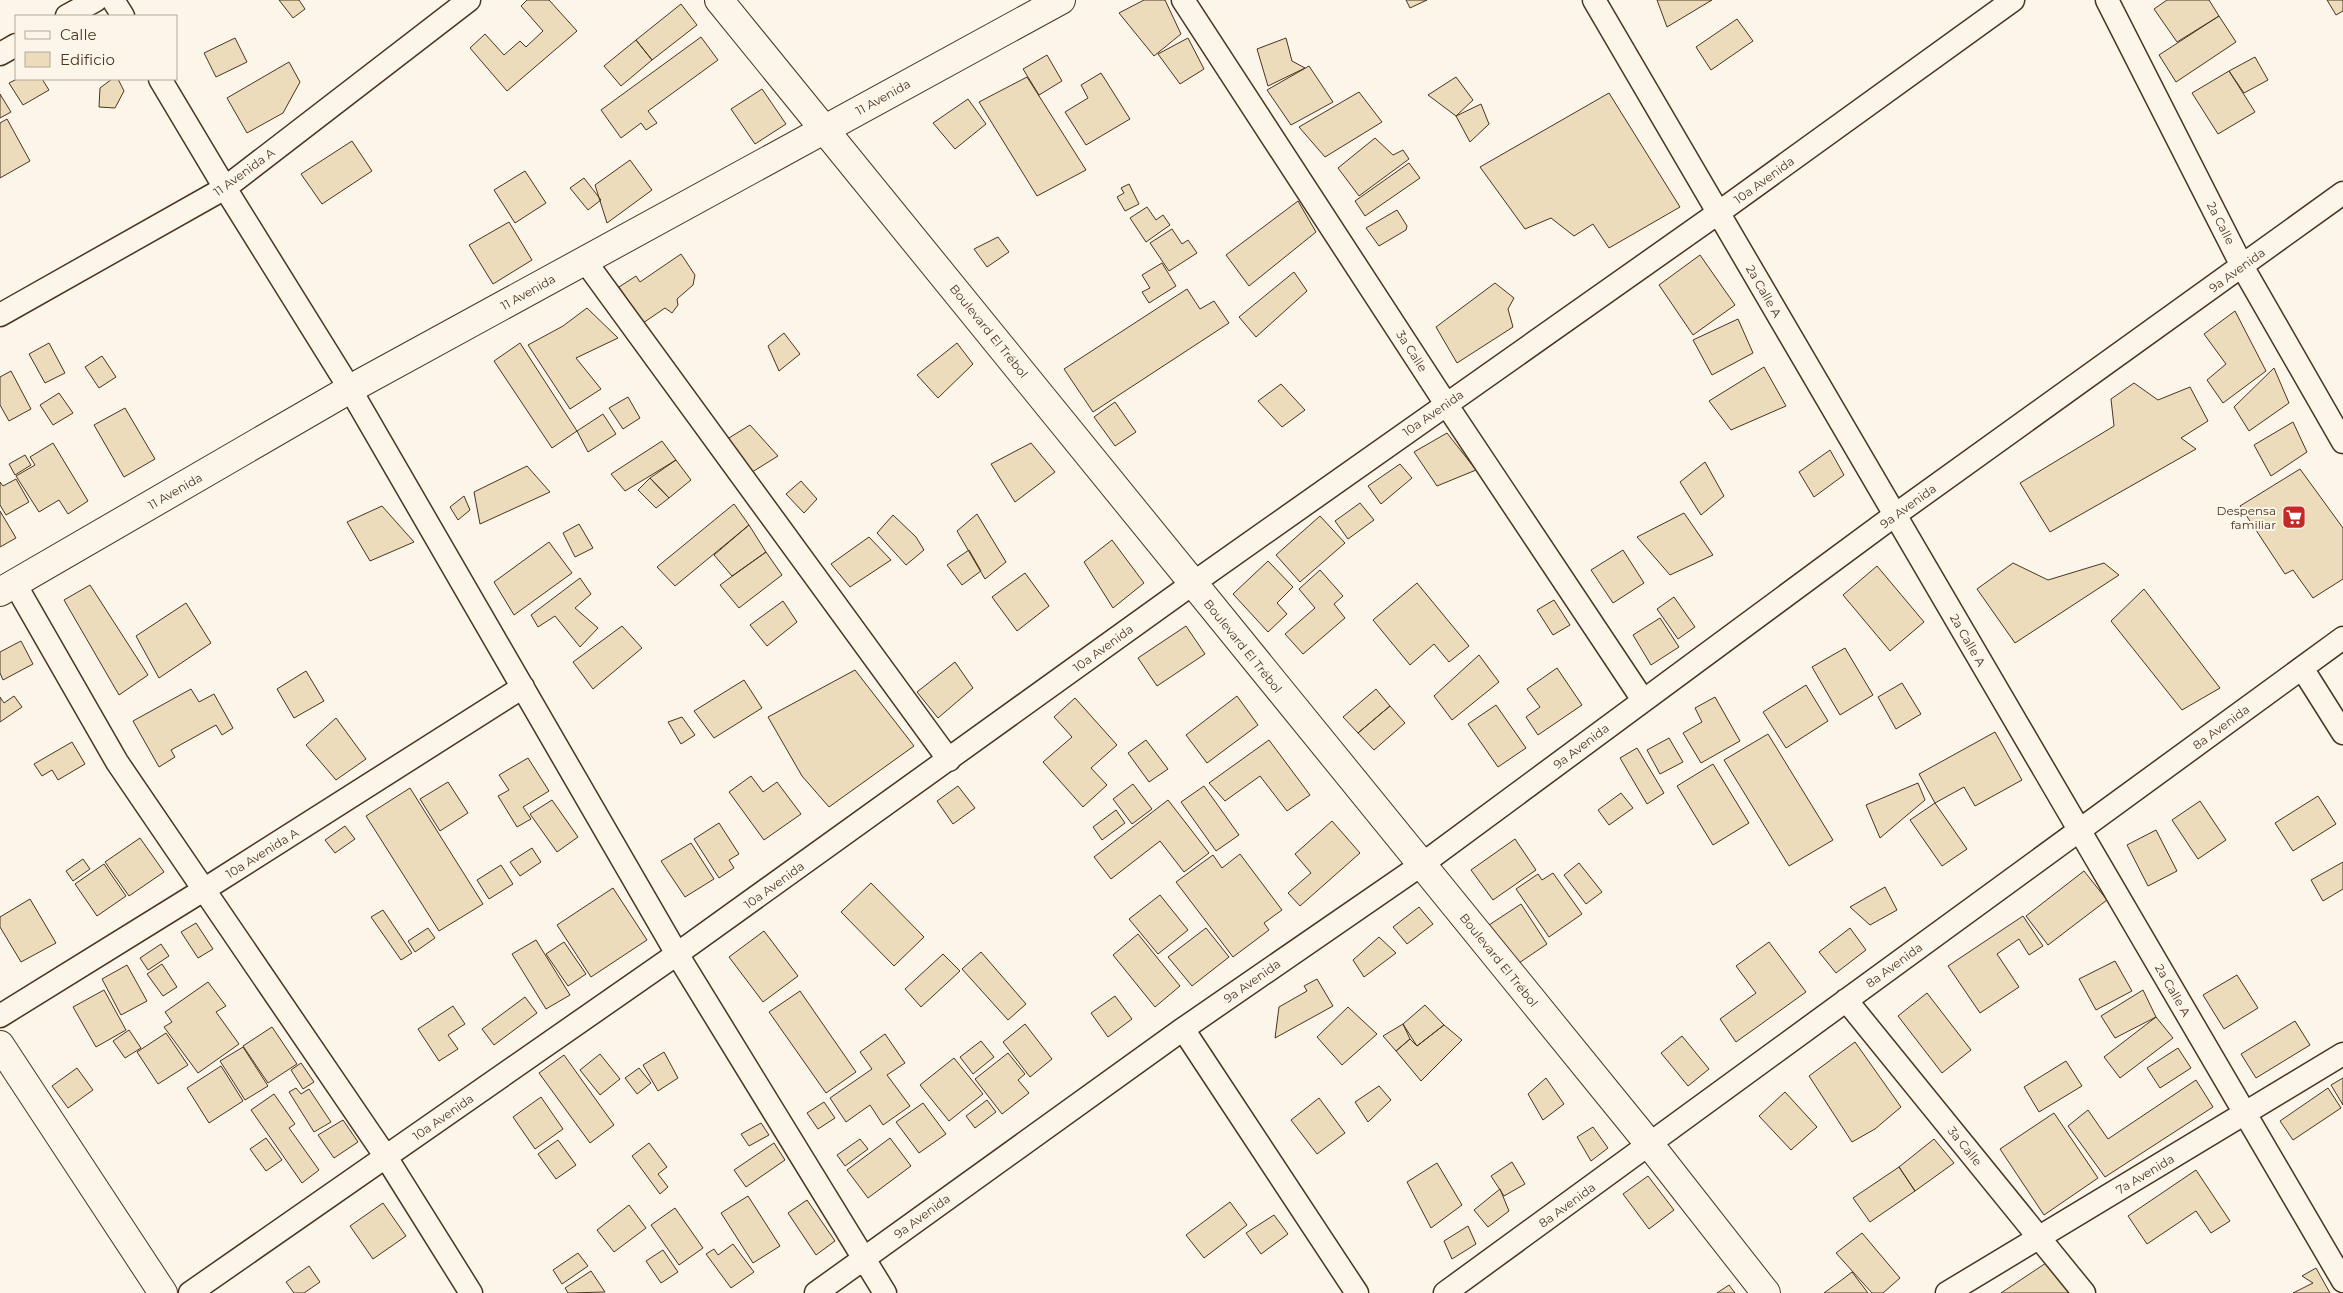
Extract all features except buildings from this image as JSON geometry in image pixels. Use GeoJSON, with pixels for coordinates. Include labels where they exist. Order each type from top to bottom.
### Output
{"type":"FeatureCollection","features":[{"type":"Feature","properties":{"kind":"main road","name":"Boulevard El Trébol"},"geometry":{"type":"LineString","coordinates":[[719,0],[826,129],[1192,584],[1650,1145],[1766,1293]]}},
{"type":"Feature","properties":{"kind":"main road","name":"11 Avenida"},"geometry":{"type":"LineString","coordinates":[[8,588],[350,389],[1061,0]]}},
{"type":"Feature","properties":{"kind":"main road"},"geometry":{"type":"LineString","coordinates":[[0,1045],[163,1293]]}},
{"type":"Feature","properties":{"kind":"street"},"geometry":{"type":"LineString","coordinates":[[69,15],[96,0]]}},
{"type":"Feature","properties":{"kind":"street"},"geometry":{"type":"LineString","coordinates":[[113,0],[122,15]]}},
{"type":"Feature","properties":{"kind":"street","name":"11 Avenida A"},"geometry":{"type":"LineString","coordinates":[[0,316],[225,188],[469,0]]}},
{"type":"Feature","properties":{"kind":"street","name":"3a Calle"},"geometry":{"type":"LineString","coordinates":[[1183,0],[1446,404],[1643,700]]}},
{"type":"Feature","properties":{"kind":"street","name":"2a Calle A"},"geometry":{"type":"LineString","coordinates":[[1594,0],[2343,1281]]}},
{"type":"Feature","properties":{"kind":"street","name":"10a Avenida"},"geometry":{"type":"LineString","coordinates":[[190,1293],[677,954],[1192,584],[1718,213],[2013,0]]}},
{"type":"Feature","properties":{"kind":"street","name":"2a Calle"},"geometry":{"type":"LineString","coordinates":[[2107,0],[2242,266],[2343,442]]}},
{"type":"Feature","properties":{"kind":"street"},"geometry":{"type":"LineString","coordinates":[[0,54],[15,46]]}},
{"type":"Feature","properties":{"kind":"street"},"geometry":{"type":"LineString","coordinates":[[161,80],[225,188],[350,389],[677,954],[885,1293]]}},
{"type":"Feature","properties":{"kind":"street","name":"9a Avenida"},"geometry":{"type":"LineString","coordinates":[[816,1293],[1183,1029],[1421,865],[1895,515],[2343,193]]}},
{"type":"Feature","properties":{"kind":"street"},"geometry":{"type":"LineString","coordinates":[[584,261],[949,760]]}},
{"type":"Feature","properties":{"kind":"street"},"geometry":{"type":"LineString","coordinates":[[8,588],[117,762],[386,1157],[471,1293]]}},
{"type":"Feature","properties":{"kind":"street","name":"8a Avenida"},"geometry":{"type":"LineString","coordinates":[[1445,1293],[2343,638]]}},
{"type":"Feature","properties":{"kind":"street"},"geometry":{"type":"LineString","coordinates":[[2302,668],[2343,732]]}},
{"type":"Feature","properties":{"kind":"street","name":"10a Avenida A"},"geometry":{"type":"LineString","coordinates":[[0,1016],[205,889],[523,687]]}},
{"type":"Feature","properties":{"kind":"street","name":"3a Calle"},"geometry":{"type":"LineString","coordinates":[[1846,1000],[2084,1293]]}},
{"type":"Feature","properties":{"kind":"street"},"geometry":{"type":"LineString","coordinates":[[1183,1029],[1357,1293]]}},
{"type":"Feature","properties":{"kind":"street","name":"7a Avenida"},"geometry":{"type":"LineString","coordinates":[[1947,1293],[2343,1054]]}},
{"type":"Feature","properties":{"kind":"place","name":"Despensa familiar"},"geometry":{"type":"Point","coordinates":[2294,517]}}]}
